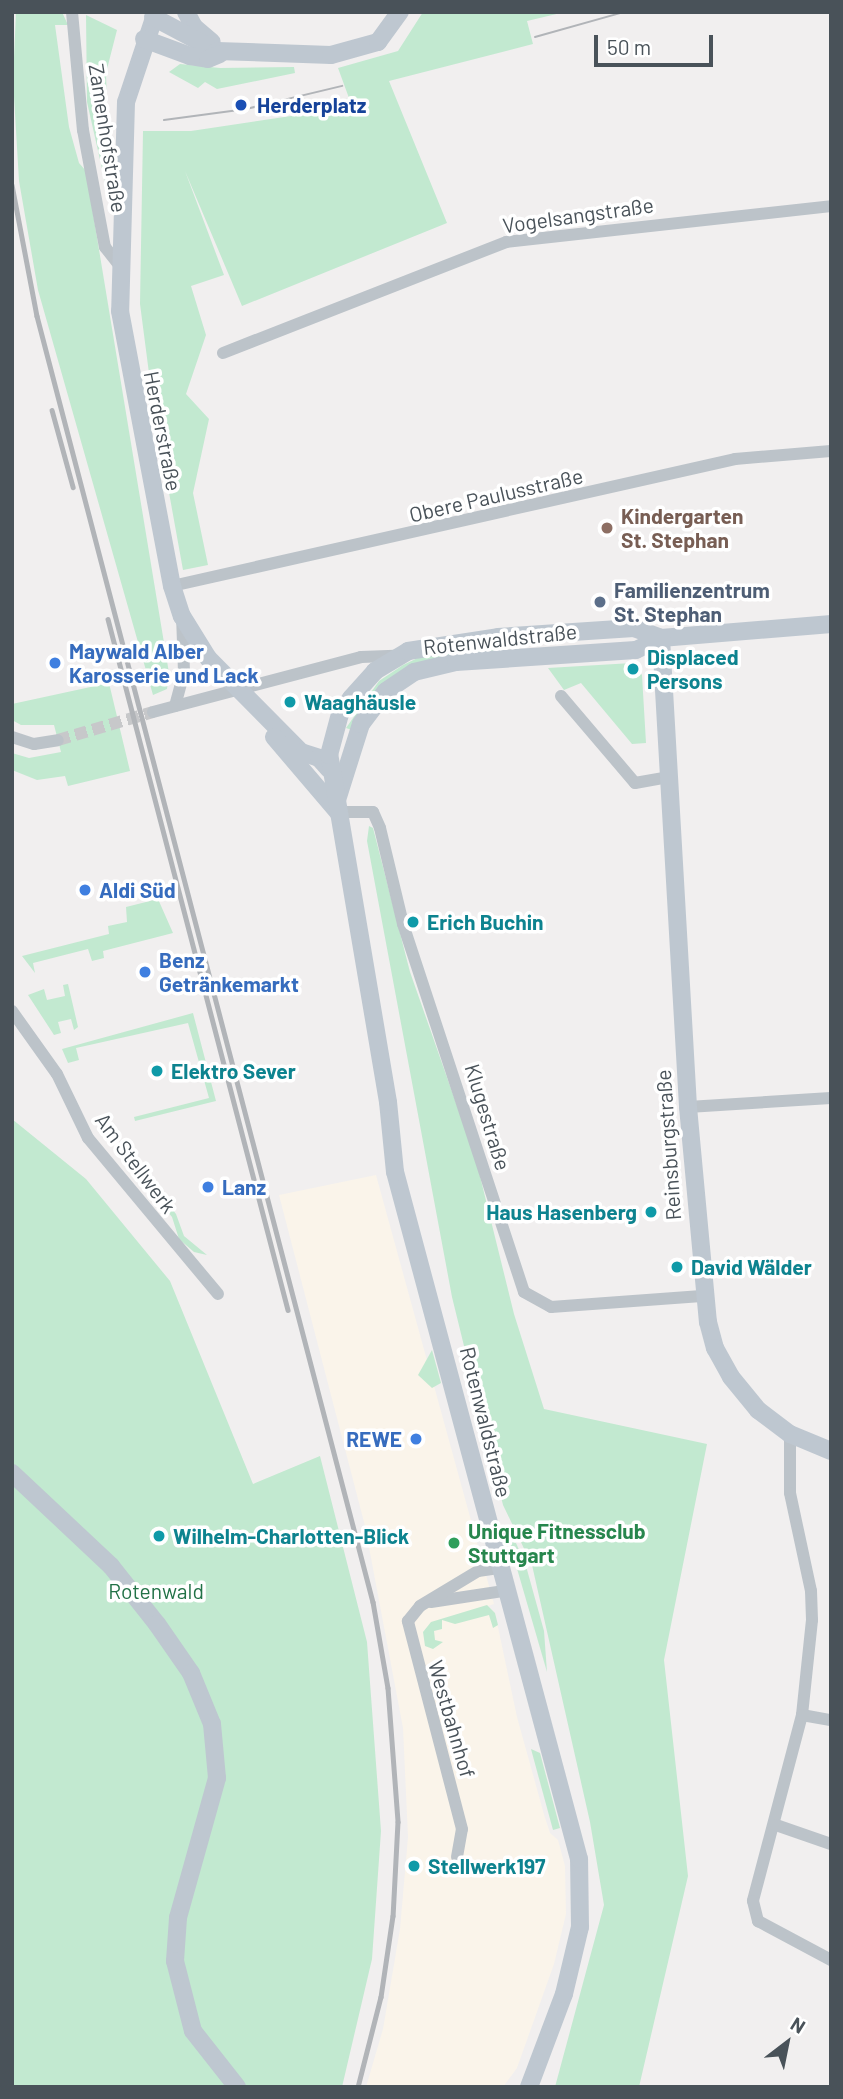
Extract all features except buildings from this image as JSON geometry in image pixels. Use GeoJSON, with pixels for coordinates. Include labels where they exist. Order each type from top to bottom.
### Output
{"type":"FeatureCollection","features":[{"type":"Feature","properties":{"kind":"main road"},"geometry":{"type":"LineString","coordinates":[[186,12],[194,27],[227,52]]}},
{"type":"Feature","properties":{"kind":"main road","name":"Herderstraße"},"geometry":{"type":"LineString","coordinates":[[326,760],[301,752],[208,658],[182,616],[172,586],[126,357],[119,265],[123,128],[130,83],[154,15],[207,48],[227,52],[351,53],[378,42],[400,12]]}},
{"type":"Feature","properties":{"kind":"main road","name":"Herderstraße"},"geometry":{"type":"LineString","coordinates":[[144,39],[190,57],[208,59],[227,52]]}},
{"type":"Feature","properties":{"kind":"main road","name":"Rotenwaldstraße"},"geometry":{"type":"LineString","coordinates":[[337,806],[354,740],[386,691],[414,671],[456,662],[636,650],[661,638],[831,624]]}},
{"type":"Feature","properties":{"kind":"main road","name":"Rotenwaldstraße"},"geometry":{"type":"LineString","coordinates":[[528,2087],[572,1962],[582,1883],[574,1837],[504,1591],[395,1172],[388,1102],[337,806],[326,760],[337,723],[351,698],[395,656],[438,643],[498,637],[634,628],[661,638]]}},
{"type":"Feature","properties":{"kind":"main road"},"geometry":{"type":"LineString","coordinates":[[498,637],[508,645],[502,660]]}},
{"type":"Feature","properties":{"kind":"main road","name":"Reinsburgstraße"},"geometry":{"type":"LineString","coordinates":[[661,638],[688,1107],[702,1296],[715,1348],[731,1377],[758,1410],[790,1434],[831,1451]]}},
{"type":"Feature","properties":{"kind":"main road"},"geometry":{"type":"LineString","coordinates":[[269,720],[280,746],[337,806]]}},
{"type":"Feature","properties":{"kind":"main road"},"geometry":{"type":"LineString","coordinates":[[326,760],[354,740]]}},
{"type":"Feature","properties":{"kind":"main road"},"geometry":{"type":"LineString","coordinates":[[12,1472],[111,1566],[157,1624],[191,1673],[212,1724],[217,1778],[178,1918],[175,1961],[193,2031],[237,2087]]}},
{"type":"Feature","properties":{"kind":"street","name":"Zamenhofstraße"},"geometry":{"type":"LineString","coordinates":[[72,12],[83,130],[105,247],[119,265]]}},
{"type":"Feature","properties":{"kind":"street","name":"Vogelsangstraße"},"geometry":{"type":"LineString","coordinates":[[223,353],[506,242],[831,206]]}},
{"type":"Feature","properties":{"kind":"street","name":"Obere Paulusstraße"},"geometry":{"type":"LineString","coordinates":[[172,586],[735,459],[831,451]]}},
{"type":"Feature","properties":{"kind":"street"},"geometry":{"type":"LineString","coordinates":[[175,706],[184,672],[182,616]]}},
{"type":"Feature","properties":{"kind":"street","name":"Rotenwaldstraße"},"geometry":{"type":"LineString","coordinates":[[153,712],[242,691],[361,657],[395,656]]}},
{"type":"Feature","properties":{"kind":"street"},"geometry":{"type":"LineString","coordinates":[[561,696],[635,783],[669,778]]}},
{"type":"Feature","properties":{"kind":"street"},"geometry":{"type":"LineString","coordinates":[[12,737],[34,744],[58,740]]}},
{"type":"Feature","properties":{"kind":"street","name":"Klugestraße"},"geometry":{"type":"LineString","coordinates":[[337,806],[373,812],[380,828],[403,924],[524,1292],[551,1307],[702,1296]]}},
{"type":"Feature","properties":{"kind":"street","name":"Am Stellwerk"},"geometry":{"type":"LineString","coordinates":[[12,1010],[57,1074],[95,1148],[218,1294]]}},
{"type":"Feature","properties":{"kind":"street"},"geometry":{"type":"LineString","coordinates":[[688,1107],[831,1098]]}},
{"type":"Feature","properties":{"kind":"street"},"geometry":{"type":"LineString","coordinates":[[790,1434],[791,1502],[811,1591],[802,1716],[776,1825],[753,1901],[758,1920],[831,1960]]}},
{"type":"Feature","properties":{"kind":"street","name":"Westbahnhof"},"geometry":{"type":"LineString","coordinates":[[457,1857],[462,1829],[408,1628],[420,1606],[431,1602],[478,1571],[499,1568]]}},
{"type":"Feature","properties":{"kind":"street"},"geometry":{"type":"LineString","coordinates":[[431,1602],[504,1591]]}},
{"type":"Feature","properties":{"kind":"street"},"geometry":{"type":"LineString","coordinates":[[802,1716],[831,1720]]}},
{"type":"Feature","properties":{"kind":"street"},"geometry":{"type":"LineString","coordinates":[[776,1825],[831,1844]]}},
{"type":"Feature","properties":{"kind":"shaded area"},"geometry":{"type":"Polygon","coordinates":[[[376,1175],[494,1604],[488,1606],[495,1613],[517,1717],[545,1818],[550,1833],[558,1840],[565,1866],[566,1914],[554,1964],[517,2068],[503,2087],[366,2087],[383,2029],[400,1929],[408,1837],[403,1728],[365,1526],[279,1195],[376,1175]]]}},
{"type":"Feature","properties":{"kind":"green space"},"geometry":{"type":"Polygon","coordinates":[[[16,12],[62,12],[68,25],[55,25],[69,127],[79,163],[86,171],[169,673],[167,689],[153,695],[38,290],[19,181],[13,80],[16,12]]]}},
{"type":"Feature","properties":{"kind":"green space"},"geometry":{"type":"Polygon","coordinates":[[[423,12],[565,12],[527,21],[533,44],[389,81],[447,223],[242,306],[185,171],[224,275],[191,286],[206,335],[186,394],[209,419],[193,493],[208,565],[183,570],[153,404],[140,304],[143,131],[191,131],[311,113],[349,98],[338,68],[398,51],[423,12]]]}},
{"type":"Feature","properties":{"kind":"green space"},"geometry":{"type":"Polygon","coordinates":[[[86,15],[117,30],[106,73],[110,204],[87,102],[86,15]]]}},
{"type":"Feature","properties":{"kind":"green space"},"geometry":{"type":"Polygon","coordinates":[[[180,64],[220,68],[294,67],[295,73],[217,89],[205,82],[198,88],[169,72],[180,64]]]}},
{"type":"Feature","properties":{"kind":"green space"},"geometry":{"type":"Polygon","coordinates":[[[499,646],[496,650],[421,662],[352,730],[346,728],[379,681],[403,665],[424,655],[499,646]]]}},
{"type":"Feature","properties":{"kind":"green space"},"geometry":{"type":"Polygon","coordinates":[[[632,663],[642,675],[646,743],[632,744],[581,683],[564,690],[548,668],[632,663]]]}},
{"type":"Feature","properties":{"kind":"green space"},"geometry":{"type":"Polygon","coordinates":[[[109,683],[130,771],[68,786],[65,776],[37,780],[12,770],[12,753],[29,758],[61,752],[54,725],[21,725],[12,720],[12,704],[109,683]]]}},
{"type":"Feature","properties":{"kind":"green space"},"geometry":{"type":"Polygon","coordinates":[[[369,826],[373,828],[410,972],[476,1160],[514,1314],[544,1409],[707,1444],[664,1660],[688,1876],[639,2087],[555,2087],[604,1905],[590,1822],[532,1565],[503,1505],[452,1297],[367,841],[369,826]]]}},
{"type":"Feature","properties":{"kind":"green space"},"geometry":{"type":"Polygon","coordinates":[[[158,899],[173,933],[103,951],[104,958],[92,961],[88,949],[33,963],[35,973],[22,956],[109,934],[108,926],[127,922],[126,907],[158,899]]]}},
{"type":"Feature","properties":{"kind":"green space"},"geometry":{"type":"Polygon","coordinates":[[[68,984],[78,1027],[74,1030],[71,1019],[58,1022],[61,1033],[54,1035],[28,995],[44,989],[47,1000],[65,996],[63,985],[68,984]]]}},
{"type":"Feature","properties":{"kind":"green space"},"geometry":{"type":"Polygon","coordinates":[[[193,1013],[216,1101],[135,1121],[134,1117],[209,1098],[188,1023],[76,1048],[79,1060],[68,1063],[62,1049],[193,1013]]]}},
{"type":"Feature","properties":{"kind":"green space","name":"Rotenwald"},"geometry":{"type":"Polygon","coordinates":[[[12,1119],[86,1179],[170,1281],[253,1484],[320,1456],[367,1642],[381,1831],[372,1959],[342,2087],[12,2087],[12,1119]]]}},
{"type":"Feature","properties":{"kind":"green space"},"geometry":{"type":"Polygon","coordinates":[[[142,1171],[176,1214],[184,1236],[207,1255],[194,1252],[179,1239],[172,1217],[135,1173],[142,1171]]]}},
{"type":"Feature","properties":{"kind":"green space"},"geometry":{"type":"Polygon","coordinates":[[[432,1350],[441,1383],[432,1388],[418,1375],[432,1350]]]}},
{"type":"Feature","properties":{"kind":"green space"},"geometry":{"type":"Polygon","coordinates":[[[509,1541],[516,1543],[526,1566],[544,1631],[547,1672],[509,1541]]]}},
{"type":"Feature","properties":{"kind":"green space"},"geometry":{"type":"Polygon","coordinates":[[[487,1605],[495,1613],[498,1625],[493,1628],[489,1615],[455,1624],[442,1620],[442,1629],[434,1631],[435,1640],[443,1642],[433,1649],[425,1646],[423,1632],[431,1622],[487,1605]]]}},
{"type":"Feature","properties":{"kind":"green space"},"geometry":{"type":"Polygon","coordinates":[[[531,1749],[540,1753],[560,1828],[553,1830],[531,1749]]]}},
{"type":"Feature","properties":{"kind":"tunnel"},"geometry":{"type":"LineString","coordinates":[[58,740],[153,712]]}},
{"type":"Feature","properties":{"kind":"tram line"},"geometry":{"type":"LineString","coordinates":[[535,37],[624,12]]}},
{"type":"Feature","properties":{"kind":"tram line"},"geometry":{"type":"LineString","coordinates":[[164,120],[246,109],[342,86]]}},
{"type":"Feature","properties":{"kind":"railway"},"geometry":{"type":"LineString","coordinates":[[12,185],[37,316],[373,1602],[388,1688],[398,1822],[393,1916],[381,1997],[358,2087]]}},
{"type":"Feature","properties":{"kind":"railway"},"geometry":{"type":"LineString","coordinates":[[52,410],[73,487]]}},
{"type":"Feature","properties":{"kind":"railway"},"geometry":{"type":"LineString","coordinates":[[108,619],[288,1310]]}},
{"type":"Feature","properties":{"kind":"place","name":"Herderplatz"},"geometry":{"type":"Point","coordinates":[241,105]}},
{"type":"Feature","properties":{"kind":"place","name":"Kindergarten St. Stephan"},"geometry":{"type":"Point","coordinates":[607,528]}},
{"type":"Feature","properties":{"kind":"place","name":"Familienzentrum St. Stephan"},"geometry":{"type":"Point","coordinates":[600,602]}},
{"type":"Feature","properties":{"kind":"place","name":"Maywald Alber Karosserie und Lack"},"geometry":{"type":"Point","coordinates":[55,663]}},
{"type":"Feature","properties":{"kind":"place","name":"Displaced Persons"},"geometry":{"type":"Point","coordinates":[633,669]}},
{"type":"Feature","properties":{"kind":"place","name":"Waaghäusle"},"geometry":{"type":"Point","coordinates":[290,702]}},
{"type":"Feature","properties":{"kind":"place","name":"Aldi Süd"},"geometry":{"type":"Point","coordinates":[85,890]}},
{"type":"Feature","properties":{"kind":"place","name":"Erich Buchin"},"geometry":{"type":"Point","coordinates":[413,922]}},
{"type":"Feature","properties":{"kind":"place","name":"Benz Getränkemarkt"},"geometry":{"type":"Point","coordinates":[145,972]}},
{"type":"Feature","properties":{"kind":"place","name":"Elektro Sever"},"geometry":{"type":"Point","coordinates":[157,1071]}},
{"type":"Feature","properties":{"kind":"place","name":"Lanz"},"geometry":{"type":"Point","coordinates":[208,1187]}},
{"type":"Feature","properties":{"kind":"place","name":"Haus Hasenberg"},"geometry":{"type":"Point","coordinates":[651,1212]}},
{"type":"Feature","properties":{"kind":"place","name":"David Wälder"},"geometry":{"type":"Point","coordinates":[677,1267]}},
{"type":"Feature","properties":{"kind":"place","name":"REWE"},"geometry":{"type":"Point","coordinates":[416,1439]}},
{"type":"Feature","properties":{"kind":"place","name":"Wilhelm-Charlotten-Blick"},"geometry":{"type":"Point","coordinates":[159,1536]}},
{"type":"Feature","properties":{"kind":"place","name":"Unique Fitnessclub Stuttgart"},"geometry":{"type":"Point","coordinates":[454,1543]}},
{"type":"Feature","properties":{"kind":"place","name":"Stellwerk197"},"geometry":{"type":"Point","coordinates":[414,1866]}}]}
